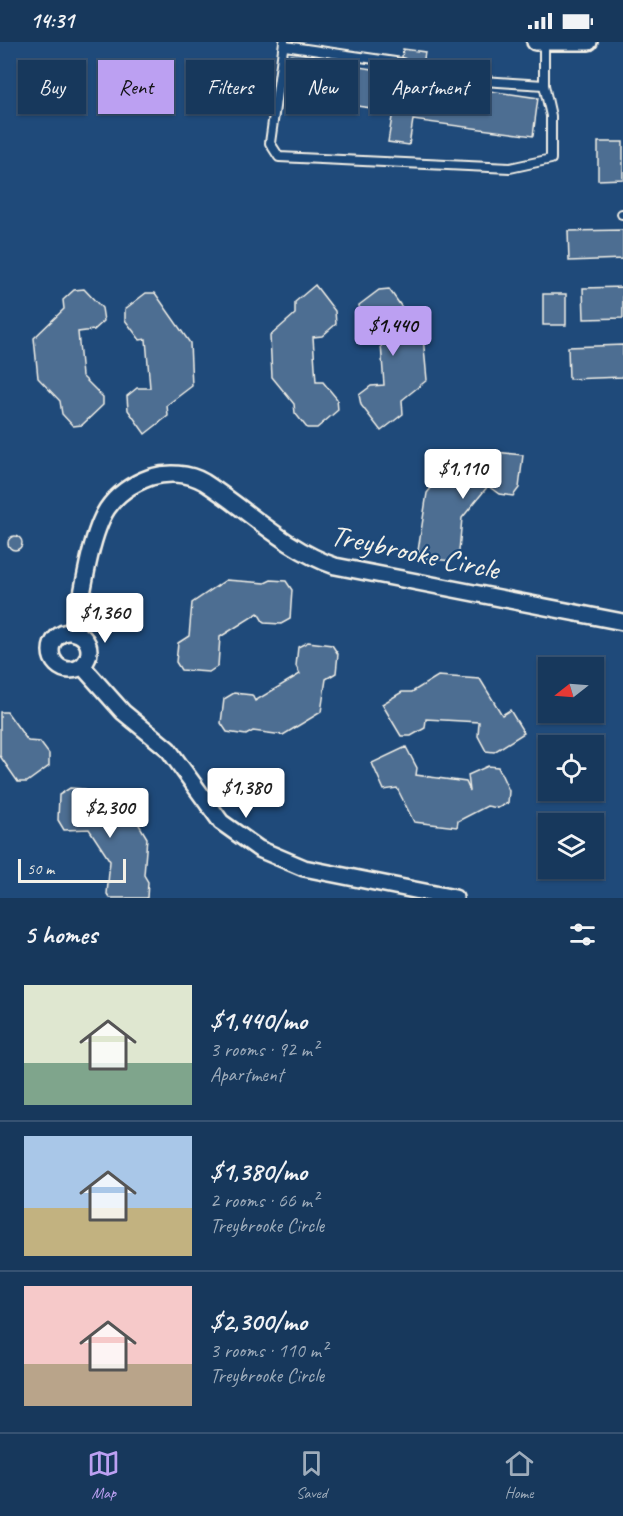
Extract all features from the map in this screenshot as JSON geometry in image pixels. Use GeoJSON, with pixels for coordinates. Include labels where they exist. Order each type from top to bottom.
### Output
{"type":"FeatureCollection","features":[{"type":"Feature","properties":{"kind":"street"},"geometry":{"type":"LineString","coordinates":[[540,43],[589,42]]}},
{"type":"Feature","properties":{"kind":"street","name":"Treybrooke Circle"},"geometry":{"type":"LineString","coordinates":[[75,633],[94,540],[108,507],[135,484],[154,476],[169,474],[201,480],[308,557],[335,566],[623,622]]}},
{"type":"Feature","properties":{"kind":"street"},"geometry":{"type":"LineString","coordinates":[[75,633],[88,644],[89,656],[82,666],[65,670],[55,663],[51,652],[58,637],[75,633]]}},
{"type":"Feature","properties":{"kind":"street"},"geometry":{"type":"LineString","coordinates":[[82,666],[123,712],[168,749],[221,822],[260,849],[304,868],[456,898]]}},
{"type":"Feature","properties":{"kind":"lane"},"geometry":{"type":"LineString","coordinates":[[384,60],[285,44],[270,143],[279,157],[510,168],[551,159],[551,116],[544,85],[540,43]]}},
{"type":"Feature","properties":{"kind":"lane"},"geometry":{"type":"LineString","coordinates":[[490,81],[544,85]]}},
{"type":"Feature","properties":{"kind":"building"},"geometry":{"type":"Polygon","coordinates":[[[403,49],[425,52],[424,60],[402,60],[403,49]]]}},
{"type":"Feature","properties":{"kind":"building"},"geometry":{"type":"Polygon","coordinates":[[[291,55],[325,60],[290,60],[291,55]]]}},
{"type":"Feature","properties":{"kind":"building"},"geometry":{"type":"Polygon","coordinates":[[[358,67],[370,69],[370,108],[358,106],[358,67]]]}},
{"type":"Feature","properties":{"kind":"building"},"geometry":{"type":"Polygon","coordinates":[[[490,91],[538,98],[533,136],[413,120],[409,145],[388,142],[393,114],[490,114],[490,91]]]}},
{"type":"Feature","properties":{"kind":"building"},"geometry":{"type":"Polygon","coordinates":[[[598,142],[623,142],[623,179],[598,180],[598,142]]]}},
{"type":"Feature","properties":{"kind":"building"},"geometry":{"type":"Polygon","coordinates":[[[623,230],[623,259],[569,261],[568,231],[623,230]]]}},
{"type":"Feature","properties":{"kind":"building"},"geometry":{"type":"Polygon","coordinates":[[[315,285],[335,311],[336,324],[322,336],[313,337],[316,382],[323,382],[337,399],[338,410],[317,428],[307,428],[295,413],[294,404],[272,377],[270,336],[295,314],[295,302],[315,285]]]}},
{"type":"Feature","properties":{"kind":"building"},"geometry":{"type":"Polygon","coordinates":[[[623,287],[623,318],[584,319],[583,288],[623,287]]]}},
{"type":"Feature","properties":{"kind":"building"},"geometry":{"type":"Polygon","coordinates":[[[84,289],[102,308],[104,321],[94,330],[78,332],[82,376],[103,397],[103,405],[82,425],[73,426],[62,414],[60,401],[38,378],[34,338],[64,309],[63,300],[74,290],[84,289]]]}},
{"type":"Feature","properties":{"kind":"building"},"geometry":{"type":"Polygon","coordinates":[[[389,289],[423,337],[427,380],[402,400],[403,414],[381,431],[361,405],[359,395],[371,386],[384,385],[381,344],[360,318],[359,305],[379,290],[389,289]]]}},
{"type":"Feature","properties":{"kind":"building"},"geometry":{"type":"Polygon","coordinates":[[[146,293],[155,293],[190,343],[192,386],[167,405],[168,416],[145,434],[128,410],[127,396],[137,388],[150,388],[146,339],[140,340],[125,320],[125,309],[146,293]]]}},
{"type":"Feature","properties":{"kind":"building"},"geometry":{"type":"Polygon","coordinates":[[[543,294],[566,294],[566,325],[543,325],[543,294]]]}},
{"type":"Feature","properties":{"kind":"building"},"geometry":{"type":"Polygon","coordinates":[[[623,345],[623,377],[569,379],[568,347],[623,345]]]}},
{"type":"Feature","properties":{"kind":"building"},"geometry":{"type":"Polygon","coordinates":[[[495,452],[523,455],[519,488],[513,496],[499,494],[488,486],[462,518],[459,551],[451,561],[426,558],[418,551],[427,493],[454,460],[486,463],[495,452]]]}},
{"type":"Feature","properties":{"kind":"building"},"geometry":{"type":"Polygon","coordinates":[[[12,536],[18,536],[22,543],[18,550],[12,550],[8,546],[8,540],[12,536]]]}},
{"type":"Feature","properties":{"kind":"building"},"geometry":{"type":"Polygon","coordinates":[[[226,580],[265,583],[271,580],[286,581],[292,590],[290,619],[281,624],[264,623],[258,613],[220,637],[218,666],[209,672],[181,670],[176,662],[178,643],[189,636],[192,603],[226,580]]]}},
{"type":"Feature","properties":{"kind":"building"},"geometry":{"type":"Polygon","coordinates":[[[308,642],[332,645],[338,654],[336,673],[326,679],[321,712],[283,735],[253,731],[246,735],[227,732],[221,723],[224,699],[234,693],[252,695],[255,701],[300,674],[296,666],[298,647],[308,642]]]}},
{"type":"Feature","properties":{"kind":"building"},"geometry":{"type":"Polygon","coordinates":[[[438,676],[480,679],[502,715],[510,710],[524,733],[494,752],[486,751],[478,736],[479,722],[426,719],[425,728],[411,736],[401,736],[382,704],[402,692],[412,692],[438,676]]]}},
{"type":"Feature","properties":{"kind":"building"},"geometry":{"type":"Polygon","coordinates":[[[0,712],[7,712],[28,741],[40,742],[49,754],[49,766],[27,782],[18,782],[0,756],[0,712]]]}},
{"type":"Feature","properties":{"kind":"building"},"geometry":{"type":"Polygon","coordinates":[[[406,747],[417,768],[416,775],[466,782],[470,791],[468,775],[488,766],[498,767],[509,791],[508,803],[498,808],[487,806],[458,821],[457,827],[414,822],[397,788],[384,790],[372,763],[406,747]]]}},
{"type":"Feature","properties":{"kind":"building"},"geometry":{"type":"Polygon","coordinates":[[[70,788],[85,789],[92,801],[126,803],[147,838],[144,875],[148,882],[147,898],[110,898],[107,894],[110,861],[89,829],[64,830],[58,820],[59,795],[70,788]]]}}]}
